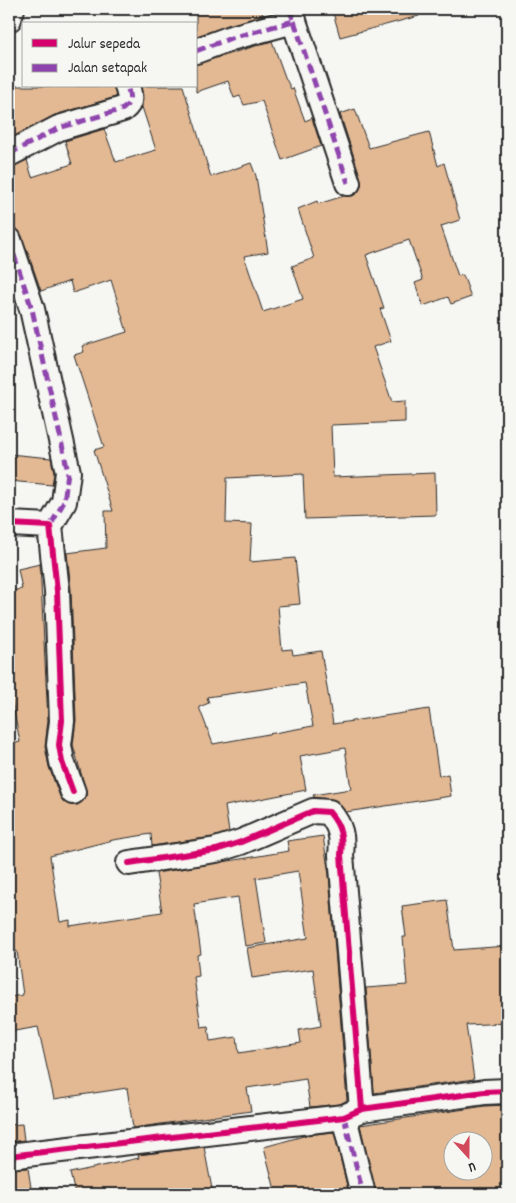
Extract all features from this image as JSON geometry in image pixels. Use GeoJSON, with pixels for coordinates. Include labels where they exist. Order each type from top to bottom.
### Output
{"type":"FeatureCollection","features":[{"type":"Feature","properties":{"kind":"street"},"geometry":{"type":"LineString","coordinates":[[9,20],[12,9]]}},
{"type":"Feature","properties":{"kind":"street"},"geometry":{"type":"LineString","coordinates":[[198,50],[292,15],[348,183]]}},
{"type":"Feature","properties":{"kind":"street"},"geometry":{"type":"LineString","coordinates":[[9,154],[59,128],[123,109],[128,105],[131,98],[128,88]]}},
{"type":"Feature","properties":{"kind":"street"},"geometry":{"type":"LineString","coordinates":[[9,240],[32,308],[68,472],[64,502],[50,526],[57,591],[62,721],[59,745],[62,762],[74,792]]}},
{"type":"Feature","properties":{"kind":"street"},"geometry":{"type":"LineString","coordinates":[[9,524],[50,526]]}},
{"type":"Feature","properties":{"kind":"street"},"geometry":{"type":"LineString","coordinates":[[129,863],[216,850],[241,842],[313,811],[329,812],[339,823],[342,841],[341,855],[353,1113],[363,1194]]}},
{"type":"Feature","properties":{"kind":"street"},"geometry":{"type":"LineString","coordinates":[[9,1156],[353,1113],[484,1092],[507,1091]]}},
{"type":"Feature","properties":{"kind":"building"},"geometry":{"type":"Polygon","coordinates":[[[196,9],[261,9],[263,15],[198,35],[198,22],[196,22],[196,9]]]}},
{"type":"Feature","properties":{"kind":"building"},"geometry":{"type":"Polygon","coordinates":[[[332,9],[419,9],[419,16],[340,37],[332,9]]]}},
{"type":"Feature","properties":{"kind":"building"},"geometry":{"type":"Polygon","coordinates":[[[272,41],[285,77],[291,89],[293,88],[305,121],[312,118],[321,146],[282,160],[262,101],[244,105],[240,96],[234,98],[228,81],[196,92],[196,88],[198,88],[198,63],[272,41]]]}},
{"type":"Feature","properties":{"kind":"building"},"geometry":{"type":"Polygon","coordinates":[[[10,86],[22,86],[22,88],[114,88],[116,97],[55,115],[13,137],[9,124],[9,115],[11,114],[10,86]]]}},
{"type":"Feature","properties":{"kind":"building"},"geometry":{"type":"Polygon","coordinates":[[[141,88],[184,88],[211,177],[251,163],[256,176],[268,252],[244,256],[263,312],[303,299],[292,266],[314,258],[298,209],[317,201],[318,204],[344,196],[353,196],[361,186],[361,179],[340,114],[355,109],[369,148],[429,132],[438,166],[444,163],[460,220],[441,226],[458,276],[463,275],[471,297],[451,304],[448,297],[423,306],[415,283],[423,280],[409,240],[366,255],[384,308],[380,309],[391,341],[373,347],[392,402],[405,401],[405,422],[331,425],[333,477],[435,473],[436,515],[305,519],[303,474],[227,478],[226,523],[252,524],[250,562],[295,558],[300,604],[278,606],[282,650],[292,649],[293,655],[321,651],[333,724],[429,709],[439,776],[448,774],[451,796],[346,812],[335,800],[314,797],[313,795],[351,789],[345,748],[300,756],[306,790],[225,806],[229,832],[213,837],[152,846],[151,834],[113,840],[50,856],[60,922],[70,920],[70,926],[162,912],[156,873],[289,851],[287,841],[323,836],[329,875],[347,1100],[340,1104],[310,1107],[306,1079],[247,1088],[251,1111],[133,1128],[127,1088],[54,1099],[38,1027],[9,1032],[9,997],[23,995],[17,951],[9,952],[9,745],[20,742],[12,701],[9,701],[9,591],[22,589],[18,569],[40,564],[48,720],[45,747],[49,767],[60,797],[70,805],[77,805],[83,801],[87,794],[73,745],[76,720],[71,590],[67,553],[106,548],[105,511],[113,511],[94,450],[104,447],[74,355],[84,352],[82,346],[127,332],[111,280],[73,293],[70,281],[41,291],[22,236],[14,228],[9,212],[9,168],[27,160],[32,177],[72,164],[65,141],[104,129],[116,162],[156,150],[142,107],[141,88]],[[305,683],[207,697],[209,703],[199,707],[213,744],[313,726],[305,683]],[[298,871],[256,878],[266,943],[245,946],[238,897],[194,904],[201,954],[197,955],[199,976],[194,977],[201,1027],[208,1026],[210,1041],[237,1037],[239,1053],[301,1043],[299,1030],[321,1026],[313,969],[252,978],[247,948],[308,938],[298,871]]]}},
{"type":"Feature","properties":{"kind":"building"},"geometry":{"type":"Polygon","coordinates":[[[9,454],[51,458],[54,473],[52,485],[9,481],[9,454]]]}},
{"type":"Feature","properties":{"kind":"building"},"geometry":{"type":"Polygon","coordinates":[[[447,900],[454,950],[507,946],[507,1023],[466,1025],[474,1079],[374,1093],[366,988],[407,985],[403,937],[406,937],[402,906],[447,900]]]}},
{"type":"Feature","properties":{"kind":"building"},"geometry":{"type":"Polygon","coordinates":[[[507,1105],[507,1194],[376,1194],[360,1125],[485,1106],[507,1105]]]}},
{"type":"Feature","properties":{"kind":"building"},"geometry":{"type":"Polygon","coordinates":[[[22,1124],[24,1140],[9,1142],[9,1125],[22,1124]]]}},
{"type":"Feature","properties":{"kind":"building"},"geometry":{"type":"Polygon","coordinates":[[[334,1132],[349,1194],[276,1194],[264,1147],[307,1135],[334,1132]]]}},
{"type":"Feature","properties":{"kind":"building"},"geometry":{"type":"Polygon","coordinates":[[[204,1147],[213,1194],[75,1194],[70,1173],[139,1158],[138,1155],[204,1147]]]}},
{"type":"Feature","properties":{"kind":"building"},"geometry":{"type":"Polygon","coordinates":[[[28,1168],[32,1194],[9,1194],[9,1169],[28,1168]]]}},
{"type":"Feature","properties":{"kind":"marked path"},"geometry":{"type":"LineString","coordinates":[[9,19],[12,9]]}},
{"type":"Feature","properties":{"kind":"marked path"},"geometry":{"type":"LineString","coordinates":[[198,50],[231,38],[294,21],[289,9]]}},
{"type":"Feature","properties":{"kind":"marked path"},"geometry":{"type":"LineString","coordinates":[[294,21],[348,183]]}},
{"type":"Feature","properties":{"kind":"marked path"},"geometry":{"type":"LineString","coordinates":[[9,154],[59,128],[123,109],[130,99],[128,88]]}},
{"type":"Feature","properties":{"kind":"marked path"},"geometry":{"type":"LineString","coordinates":[[9,240],[32,309],[68,472],[64,502],[50,526]]}},
{"type":"Feature","properties":{"kind":"marked path"},"geometry":{"type":"LineString","coordinates":[[344,1117],[363,1194]]}},
{"type":"Feature","properties":{"kind":"cycle path"},"geometry":{"type":"LineString","coordinates":[[9,524],[50,526],[57,591],[62,721],[59,745],[62,762],[73,792]]}},
{"type":"Feature","properties":{"kind":"cycle path"},"geometry":{"type":"LineString","coordinates":[[129,863],[216,850],[241,842],[313,811],[329,812],[339,827],[342,843],[341,855],[362,1109]]}},
{"type":"Feature","properties":{"kind":"cycle path"},"geometry":{"type":"LineString","coordinates":[[9,1156],[344,1117],[362,1109],[484,1092],[507,1091]]}}]}
